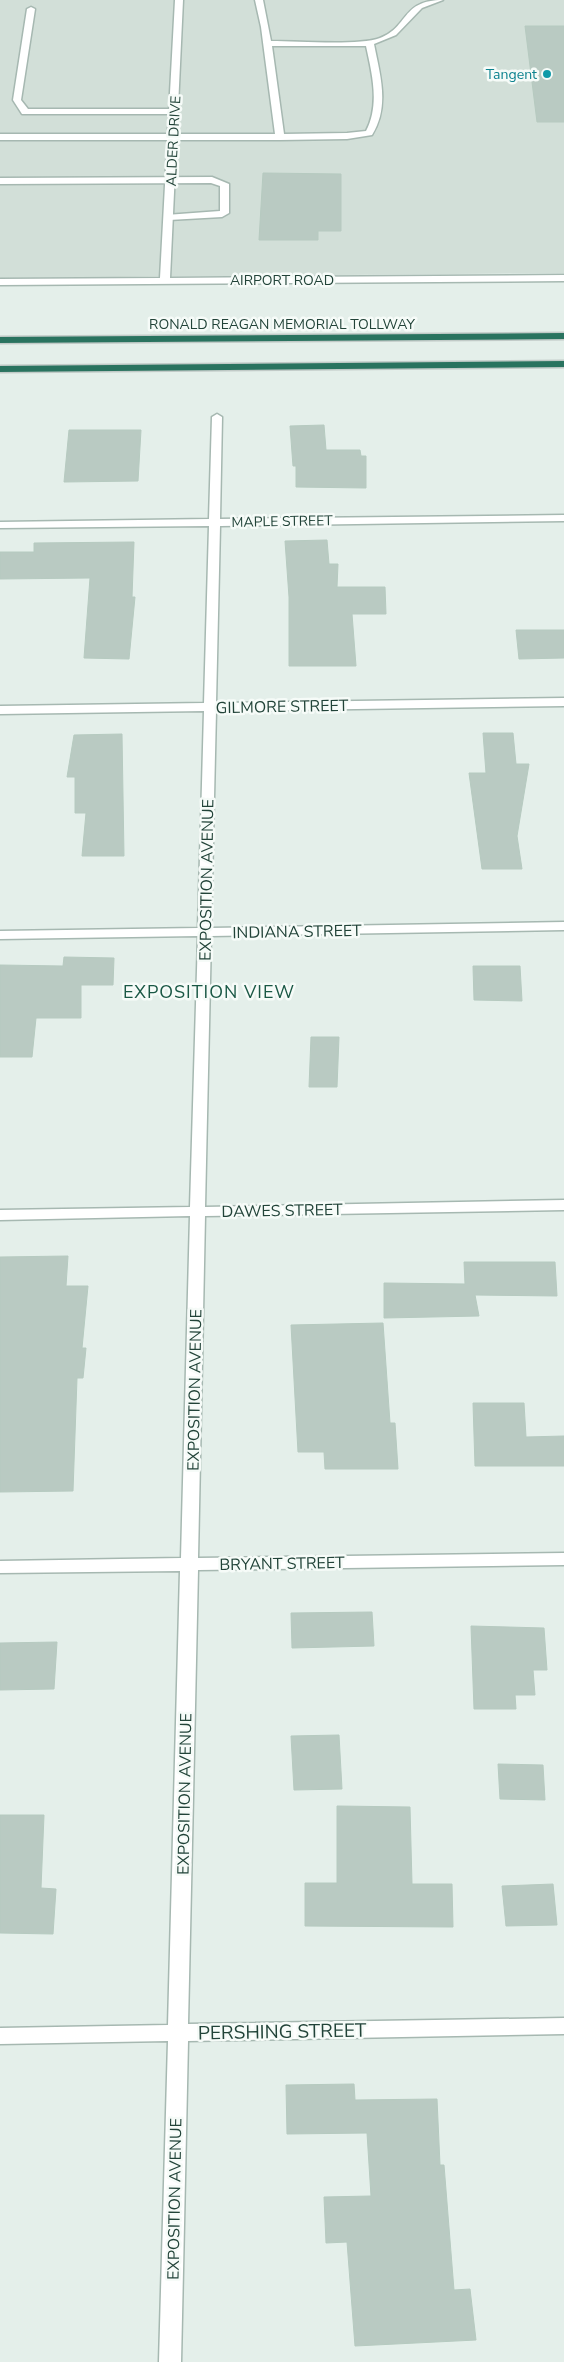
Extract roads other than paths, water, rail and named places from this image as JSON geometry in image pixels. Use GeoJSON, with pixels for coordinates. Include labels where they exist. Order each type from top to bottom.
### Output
{"type":"FeatureCollection","features":[{"type":"Feature","properties":{"kind":"highway","name":"RONALD REAGAN MEMORIAL TOLLWAY"},"geometry":{"type":"LineString","coordinates":[[0,340],[564,336]]}},
{"type":"Feature","properties":{"kind":"highway"},"geometry":{"type":"LineString","coordinates":[[0,368],[564,364]]}},
{"type":"Feature","properties":{"kind":"street","name":"ALDER DRIVE"},"geometry":{"type":"LineString","coordinates":[[165,281],[179,0]]}},
{"type":"Feature","properties":{"kind":"street"},"geometry":{"type":"LineString","coordinates":[[259,0],[268,44],[280,137]]}},
{"type":"Feature","properties":{"kind":"street"},"geometry":{"type":"LineString","coordinates":[[268,44],[370,44],[386,40],[399,31],[410,14],[420,6],[439,0]]}},
{"type":"Feature","properties":{"kind":"street"},"geometry":{"type":"LineString","coordinates":[[31,9],[17,100],[25,112],[174,112]]}},
{"type":"Feature","properties":{"kind":"street"},"geometry":{"type":"LineString","coordinates":[[0,137],[280,137],[347,136],[369,132],[376,123],[379,91],[370,44]]}},
{"type":"Feature","properties":{"kind":"street"},"geometry":{"type":"LineString","coordinates":[[0,181],[220,181],[224,184],[226,211],[214,216],[169,217]]}},
{"type":"Feature","properties":{"kind":"street","name":"AIRPORT ROAD"},"geometry":{"type":"LineString","coordinates":[[0,282],[564,278]]}},
{"type":"Feature","properties":{"kind":"street","name":"EXPOSITION AVENUE"},"geometry":{"type":"LineString","coordinates":[[170,2362],[218,417]]}},
{"type":"Feature","properties":{"kind":"street","name":"MAPLE STREET"},"geometry":{"type":"LineString","coordinates":[[0,525],[564,518]]}},
{"type":"Feature","properties":{"kind":"street","name":"GILMORE STREET"},"geometry":{"type":"LineString","coordinates":[[0,710],[564,702]]}},
{"type":"Feature","properties":{"kind":"street","name":"INDIANA STREET"},"geometry":{"type":"LineString","coordinates":[[0,935],[564,926]]}},
{"type":"Feature","properties":{"kind":"street","name":"DAWES STREET"},"geometry":{"type":"LineString","coordinates":[[0,1215],[564,1205]]}},
{"type":"Feature","properties":{"kind":"street","name":"BRYANT STREET"},"geometry":{"type":"LineString","coordinates":[[0,1567],[564,1559]]}},
{"type":"Feature","properties":{"kind":"street","name":"PERSHING STREET"},"geometry":{"type":"LineString","coordinates":[[0,2036],[564,2026]]}},
{"type":"Feature","properties":{"kind":"place","name":"Tangent"},"geometry":{"type":"Point","coordinates":[547,74]}},
{"type":"Feature","properties":{"kind":"district","name":"EXPOSITION VIEW"},"geometry":{"type":"Point","coordinates":[209,992]}}]}
